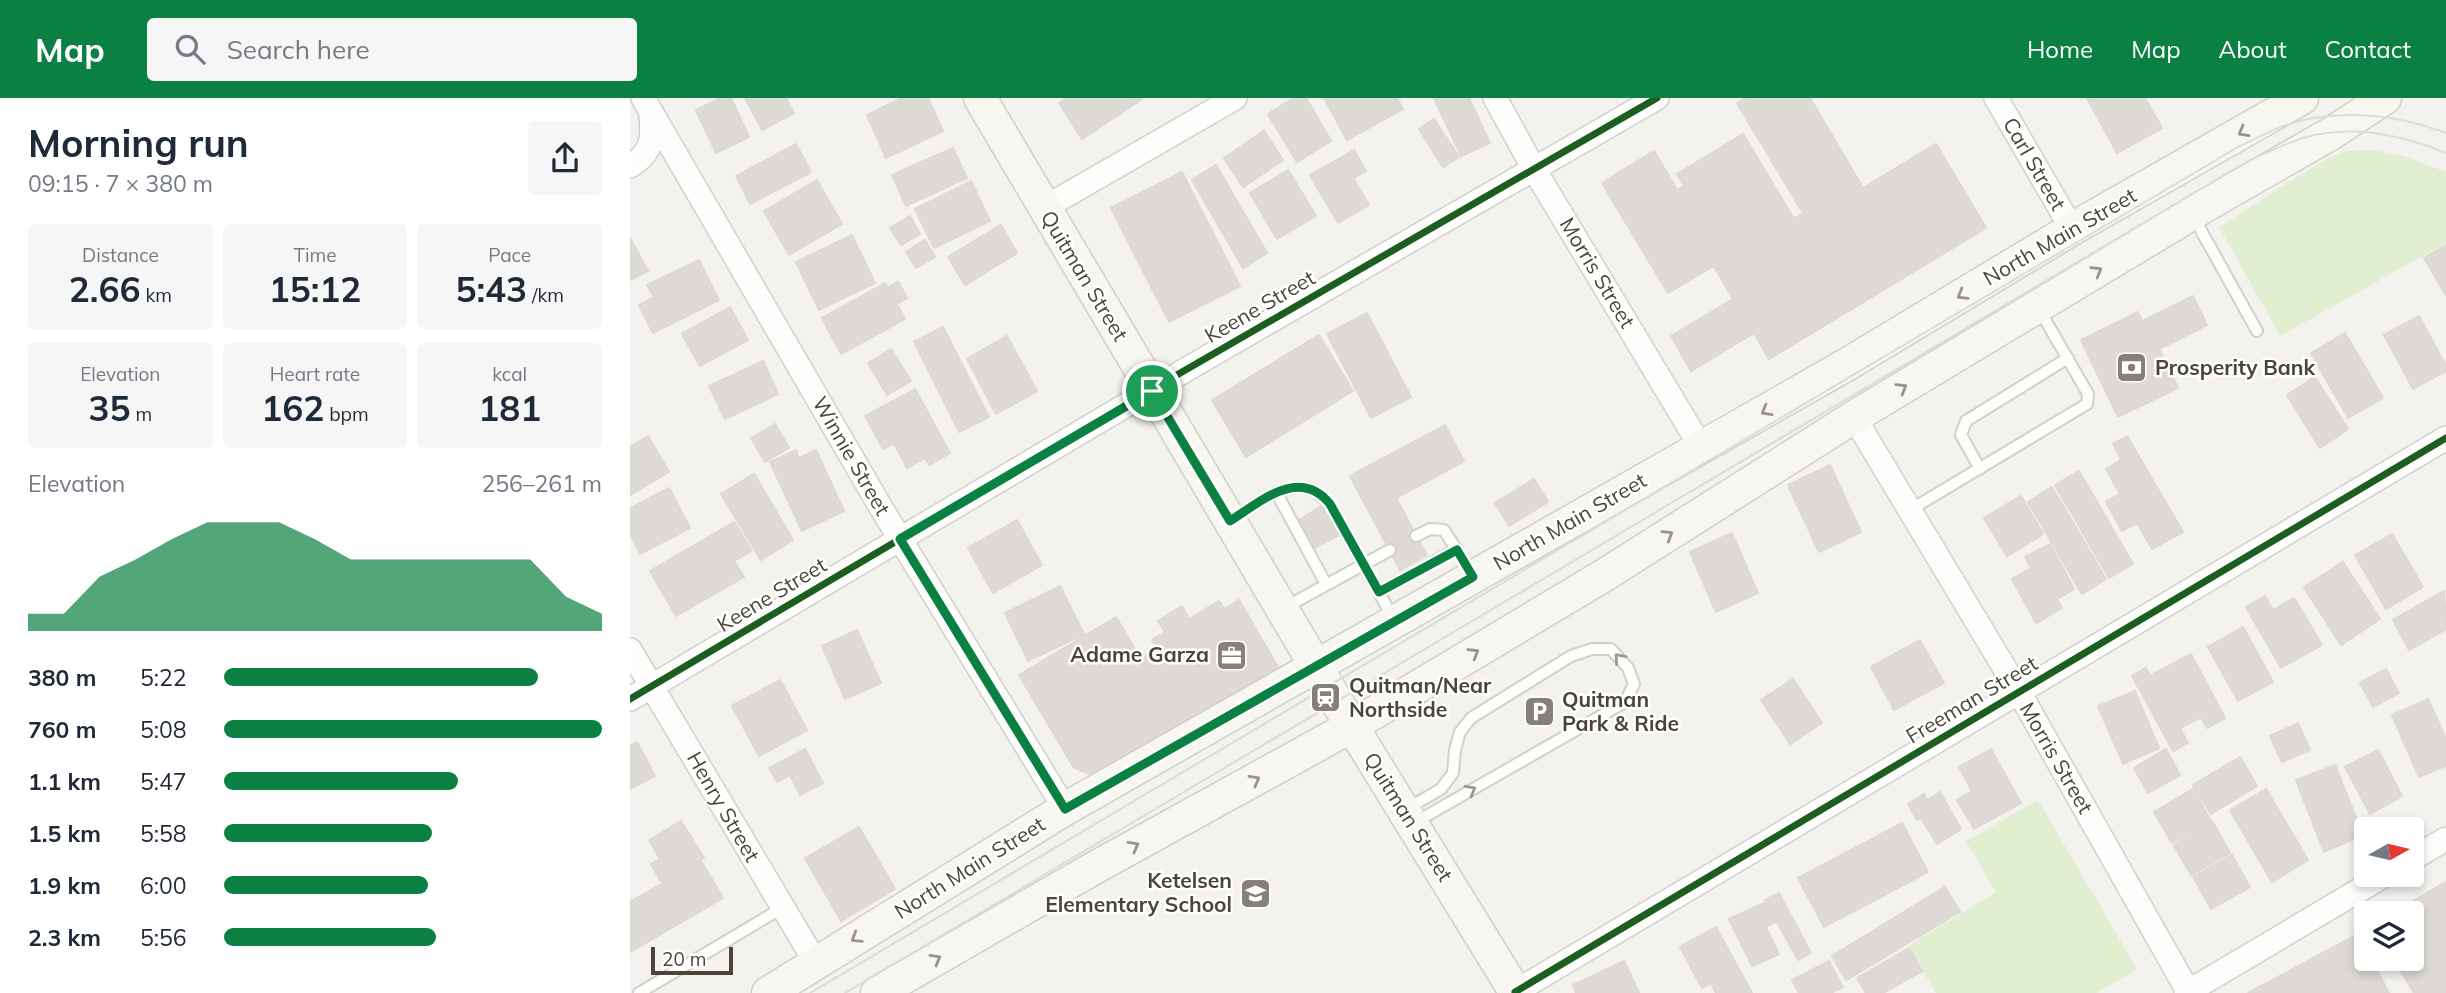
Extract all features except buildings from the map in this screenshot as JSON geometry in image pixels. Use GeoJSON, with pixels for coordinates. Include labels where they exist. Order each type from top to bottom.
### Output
{"type":"FeatureCollection","features":[{"type":"Feature","properties":{"kind":"main road","name":"Quitman Street"},"geometry":{"type":"LineString","coordinates":[[980,98],[1316,666],[1516,992]]}},
{"type":"Feature","properties":{"kind":"main road","name":"North Main Street"},"geometry":{"type":"LineString","coordinates":[[768,993],[1065,809],[1846,365],[2072,229],[2302,98]]}},
{"type":"Feature","properties":{"kind":"main road"},"geometry":{"type":"LineString","coordinates":[[877,993],[1096,867],[1352,726],[1603,576],[1854,417],[2192,213],[2332,133],[2385,98]]}},
{"type":"Feature","properties":{"kind":"street"},"geometry":{"type":"LineString","coordinates":[[1044,208],[1236,98]]}},
{"type":"Feature","properties":{"kind":"street","name":"Morris Street"},"geometry":{"type":"LineString","coordinates":[[1495,98],[1534,169],[1701,447]]}},
{"type":"Feature","properties":{"kind":"street","name":"Keene Street"},"geometry":{"type":"LineString","coordinates":[[630,699],[1152,391],[1657,98]]}},
{"type":"Feature","properties":{"kind":"street","name":"Carl Street"},"geometry":{"type":"LineString","coordinates":[[1996,98],[2072,229]]}},
{"type":"Feature","properties":{"kind":"street"},"geometry":{"type":"LineString","coordinates":[[630,166],[653,139],[649,102]]}},
{"type":"Feature","properties":{"kind":"street","name":"Winnie Street"},"geometry":{"type":"LineString","coordinates":[[649,102],[667,142],[900,539],[1065,809]]}},
{"type":"Feature","properties":{"kind":"street","name":"Morris Street"},"geometry":{"type":"LineString","coordinates":[[1854,417],[2019,692],[2188,993]]}},
{"type":"Feature","properties":{"kind":"street","name":"Freeman Street"},"geometry":{"type":"LineString","coordinates":[[1516,992],[2446,438]]}},
{"type":"Feature","properties":{"kind":"street","name":"Henry Street"},"geometry":{"type":"LineString","coordinates":[[630,650],[817,963]]}},
{"type":"Feature","properties":{"kind":"street"},"geometry":{"type":"LineString","coordinates":[[2424,852],[2446,839]]}},
{"type":"Feature","properties":{"kind":"street"},"geometry":{"type":"LineString","coordinates":[[2188,993],[2365,887]]}},
{"type":"Feature","properties":{"kind":"lane"},"geometry":{"type":"LineString","coordinates":[[2192,213],[2257,331]]}},
{"type":"Feature","properties":{"kind":"lane"},"geometry":{"type":"LineString","coordinates":[[1910,510],[2087,404],[2088,394],[2038,306]]}},
{"type":"Feature","properties":{"kind":"lane"},"geometry":{"type":"LineString","coordinates":[[1980,469],[1961,435],[1966,421],[2068,358]]}},
{"type":"Feature","properties":{"kind":"lane"},"geometry":{"type":"LineString","coordinates":[[1230,521],[1276,492],[1297,487],[1313,489],[1333,510],[1395,621]]}},
{"type":"Feature","properties":{"kind":"lane"},"geometry":{"type":"LineString","coordinates":[[1276,492],[1326,584]]}},
{"type":"Feature","properties":{"kind":"lane"},"geometry":{"type":"LineString","coordinates":[[1416,536],[1430,529],[1444,530],[1473,577]]}},
{"type":"Feature","properties":{"kind":"lane"},"geometry":{"type":"LineString","coordinates":[[1282,609],[1390,550]]}},
{"type":"Feature","properties":{"kind":"lane"},"geometry":{"type":"LineString","coordinates":[[1379,592],[1457,550]]}},
{"type":"Feature","properties":{"kind":"lane"},"geometry":{"type":"LineString","coordinates":[[1592,649],[1611,649],[1628,668],[1634,684],[1625,702],[1408,817],[1441,789],[1453,773],[1460,732],[1471,718],[1571,656],[1592,649]]}},
{"type":"Feature","properties":{"kind":"lane"},"geometry":{"type":"LineString","coordinates":[[639,993],[782,908]]}},
{"type":"Feature","properties":{"kind":"green space"},"geometry":{"type":"Polygon","coordinates":[[[2374,150],[2404,156],[2446,172],[2446,243],[2280,336],[2219,227],[2317,164],[2345,151],[2374,150]]]}},
{"type":"Feature","properties":{"kind":"green space"},"geometry":{"type":"Polygon","coordinates":[[[2038,800],[2137,969],[2097,993],[1936,993],[1908,946],[1996,892],[1966,841],[2038,800]]]}},
{"type":"Feature","properties":{"kind":"tram line"},"geometry":{"type":"LineString","coordinates":[[810,993],[2238,147],[2295,122],[2339,115],[2375,116],[2411,122],[2446,133]]}},
{"type":"Feature","properties":{"kind":"tram line"},"geometry":{"type":"LineString","coordinates":[[845,993],[2248,161],[2303,138],[2339,132],[2394,137],[2446,153]]}},
{"type":"Feature","properties":{"kind":"cycle path"},"geometry":{"type":"LineString","coordinates":[[630,699],[1182,372],[1657,98]]}},
{"type":"Feature","properties":{"kind":"cycle path"},"geometry":{"type":"LineString","coordinates":[[1515,992],[2446,438]]}},
{"type":"Feature","properties":{"kind":"place","name":"Prosperity Bank"},"geometry":{"type":"Point","coordinates":[2132,368]}},
{"type":"Feature","properties":{"kind":"place","name":"Adame Garza"},"geometry":{"type":"Point","coordinates":[1232,655]}},
{"type":"Feature","properties":{"kind":"place","name":"Quitman/Near Northside"},"geometry":{"type":"Point","coordinates":[1326,698]}},
{"type":"Feature","properties":{"kind":"place","name":"Quitman Park & Ride"},"geometry":{"type":"Point","coordinates":[1539,712]}},
{"type":"Feature","properties":{"kind":"place","name":"Ketelsen Elementary School"},"geometry":{"type":"Point","coordinates":[1255,893]}},
{"type":"Feature","properties":{"kind":"route"},"geometry":{"type":"LineString","coordinates":[[1152,391],[1230,521],[1276,492],[1306,487],[1313,489],[1330,504],[1379,592],[1457,550],[1473,577],[1065,809],[900,539],[1152,391]]}}]}
